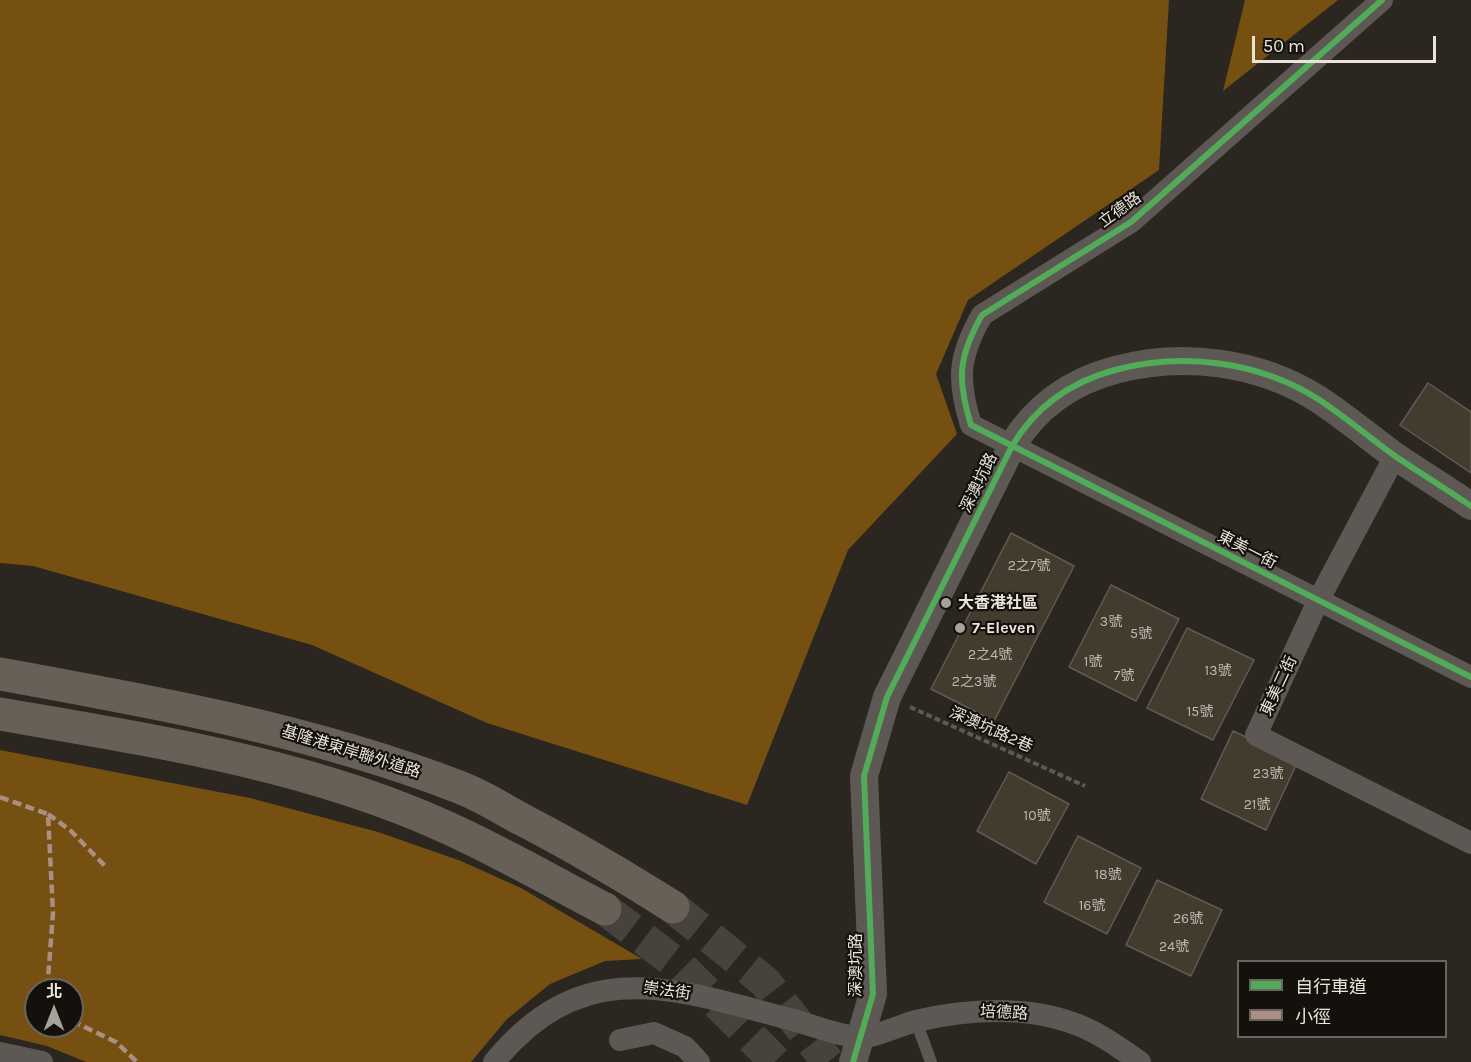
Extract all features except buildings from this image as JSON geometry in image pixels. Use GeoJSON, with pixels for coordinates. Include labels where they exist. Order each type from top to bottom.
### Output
{"type":"FeatureCollection","features":[{"type":"Feature","properties":{"kind":"highway","name":"基隆港東岸聯外道路"},"geometry":{"type":"LineString","coordinates":[[0,674],[178,706],[371,756],[461,788],[607,864],[673,907]]}},
{"type":"Feature","properties":{"kind":"highway"},"geometry":{"type":"LineString","coordinates":[[0,714],[171,744],[257,763],[353,792],[447,827],[605,909]]}},
{"type":"Feature","properties":{"kind":"street","name":"立德路"},"geometry":{"type":"LineString","coordinates":[[1012,446],[971,425],[963,398],[962,367],[972,333],[982,315],[1131,222],[1382,0]]}},
{"type":"Feature","properties":{"kind":"street","name":"深澳坑路"},"geometry":{"type":"LineString","coordinates":[[857,1050],[873,994],[864,776],[887,697],[1012,446],[1027,422],[1074,385],[1108,372],[1148,361],[1194,359],[1230,365],[1280,381],[1316,398],[1395,456],[1471,506]]}},
{"type":"Feature","properties":{"kind":"street","name":"東美一街"},"geometry":{"type":"LineString","coordinates":[[1012,446],[1471,677]]}},
{"type":"Feature","properties":{"kind":"street","name":"東美二街"},"geometry":{"type":"LineString","coordinates":[[1395,456],[1318,601],[1256,735],[1471,843]]}},
{"type":"Feature","properties":{"kind":"street","name":"崇法街"},"geometry":{"type":"LineString","coordinates":[[494,1062],[514,1037],[538,1018],[583,994],[634,986],[680,990],[857,1050]]}},
{"type":"Feature","properties":{"kind":"street","name":"培德路"},"geometry":{"type":"LineString","coordinates":[[857,1050],[916,1021],[970,1011],[1049,1016],[1094,1032],[1140,1062]]}},
{"type":"Feature","properties":{"kind":"street"},"geometry":{"type":"LineString","coordinates":[[620,1040],[654,1033],[685,1047],[699,1062]]}},
{"type":"Feature","properties":{"kind":"street"},"geometry":{"type":"LineString","coordinates":[[0,1053],[42,1062]]}},
{"type":"Feature","properties":{"kind":"lane"},"geometry":{"type":"LineString","coordinates":[[916,1021],[931,1062]]}},
{"type":"Feature","properties":{"kind":"shaded area"},"geometry":{"type":"Polygon","coordinates":[[[0,0],[1169,0],[1159,170],[968,300],[936,374],[957,434],[848,550],[747,805],[487,723],[312,645],[33,566],[0,563],[0,0]]]}},
{"type":"Feature","properties":{"kind":"shaded area"},"geometry":{"type":"Polygon","coordinates":[[[1245,0],[1338,0],[1223,91],[1245,0]]]}},
{"type":"Feature","properties":{"kind":"shaded area"},"geometry":{"type":"Polygon","coordinates":[[[0,750],[250,798],[378,832],[461,861],[521,888],[642,959],[605,961],[550,984],[507,1019],[471,1062],[86,1062],[47,1046],[0,1035],[0,750]]]}},
{"type":"Feature","properties":{"kind":"tunnel"},"geometry":{"type":"LineString","coordinates":[[673,907],[765,982],[828,1062]]}},
{"type":"Feature","properties":{"kind":"tunnel"},"geometry":{"type":"LineString","coordinates":[[605,909],[682,968],[776,1062]]}},
{"type":"Feature","properties":{"kind":"marked path"},"geometry":{"type":"LineString","coordinates":[[0,797],[48,814],[53,913],[48,978]]}},
{"type":"Feature","properties":{"kind":"marked path"},"geometry":{"type":"LineString","coordinates":[[48,814],[71,831],[107,868]]}},
{"type":"Feature","properties":{"kind":"marked path"},"geometry":{"type":"LineString","coordinates":[[84,1027],[116,1042],[137,1062]]}},
{"type":"Feature","properties":{"kind":"cycle path"},"geometry":{"type":"LineString","coordinates":[[1382,0],[1131,222],[982,315],[964,356],[963,395],[971,425],[1471,677]]}},
{"type":"Feature","properties":{"kind":"cycle path"},"geometry":{"type":"LineString","coordinates":[[853,1062],[873,994],[864,776],[887,697],[1012,446],[1021,432],[1043,408],[1083,381],[1115,370],[1140,365],[1193,361],[1245,368],[1295,386],[1318,399],[1395,456],[1471,506]]}},
{"type":"Feature","properties":{"kind":"place","name":"大香港社區"},"geometry":{"type":"Point","coordinates":[946,603]}},
{"type":"Feature","properties":{"kind":"place","name":"7-Eleven"},"geometry":{"type":"Point","coordinates":[960,628]}}]}
